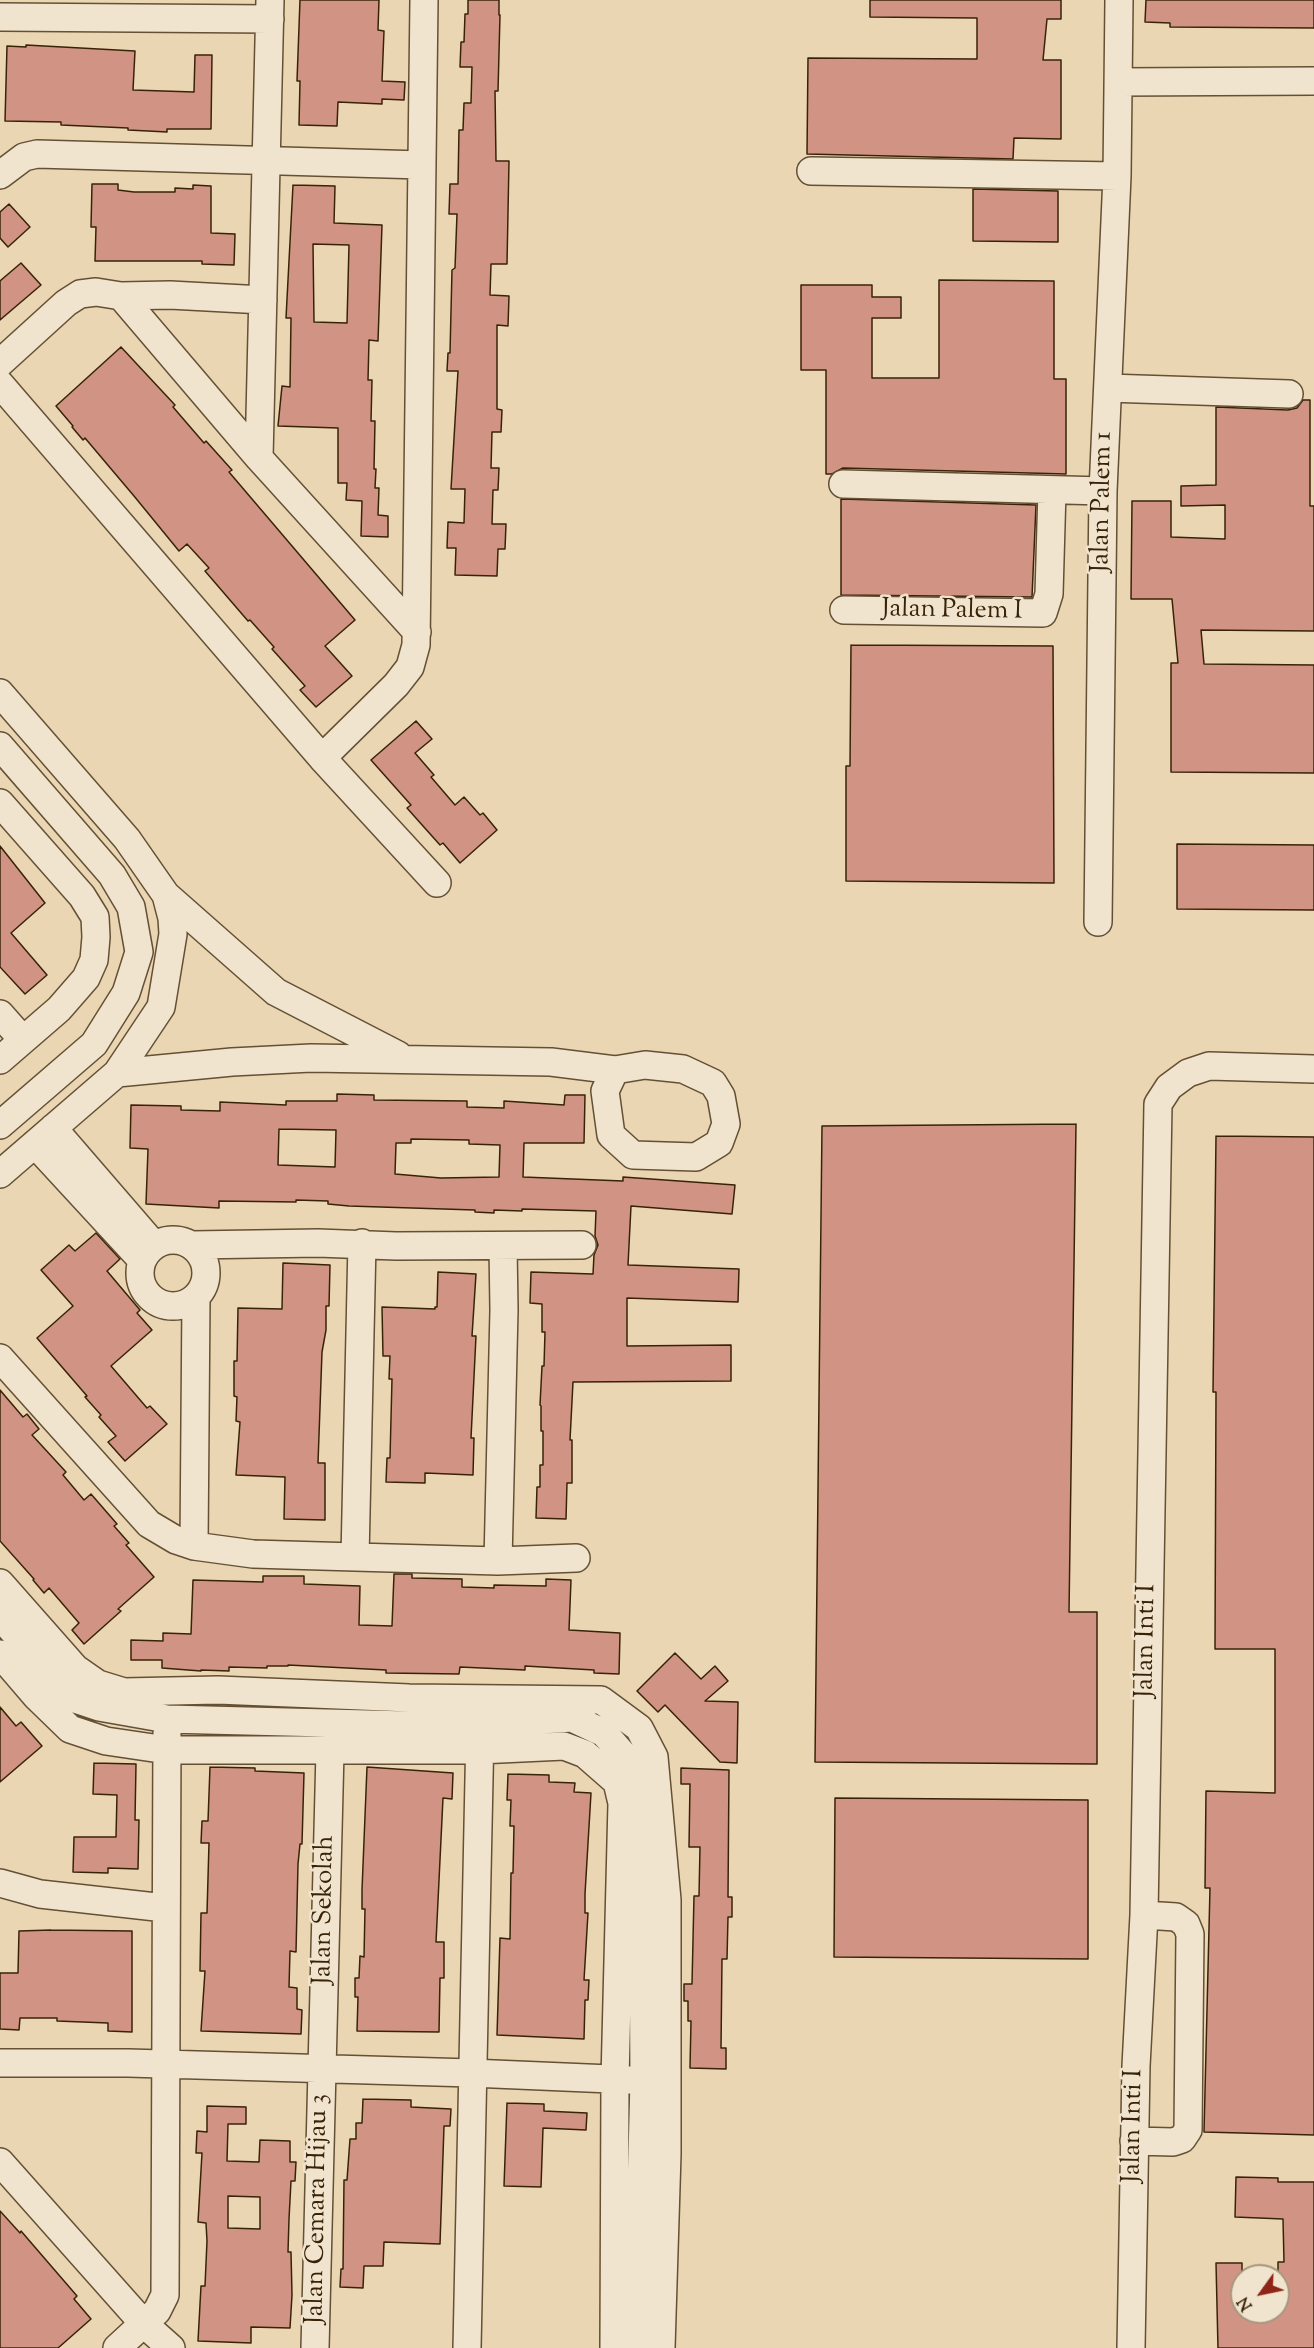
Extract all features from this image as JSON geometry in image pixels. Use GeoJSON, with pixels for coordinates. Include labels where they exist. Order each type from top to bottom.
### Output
{"type":"FeatureCollection","features":[{"type":"Feature","properties":{"kind":"street"},"geometry":{"type":"LineString","coordinates":[[322,758],[396,685],[410,667],[417,632],[424,0]]}},
{"type":"Feature","properties":{"kind":"street","name":"Jalan Palem 1"},"geometry":{"type":"LineString","coordinates":[[1098,922],[1103,491],[1117,176],[1119,0]]}},
{"type":"Feature","properties":{"kind":"street"},"geometry":{"type":"LineString","coordinates":[[0,17],[270,10],[259,458]]}},
{"type":"Feature","properties":{"kind":"street"},"geometry":{"type":"LineString","coordinates":[[1119,82],[1314,81]]}},
{"type":"Feature","properties":{"kind":"street"},"geometry":{"type":"LineString","coordinates":[[0,175],[24,157],[37,154],[422,165]]}},
{"type":"Feature","properties":{"kind":"street"},"geometry":{"type":"LineString","coordinates":[[811,171],[1117,176]]}},
{"type":"Feature","properties":{"kind":"street"},"geometry":{"type":"LineString","coordinates":[[0,363],[66,303],[80,294],[96,292],[121,296],[170,295],[263,300]]}},
{"type":"Feature","properties":{"kind":"street"},"geometry":{"type":"LineString","coordinates":[[158,339],[170,295]]}},
{"type":"Feature","properties":{"kind":"street"},"geometry":{"type":"LineString","coordinates":[[121,296],[259,458],[417,632]]}},
{"type":"Feature","properties":{"kind":"street"},"geometry":{"type":"LineString","coordinates":[[0,384],[322,758],[437,883]]}},
{"type":"Feature","properties":{"kind":"street"},"geometry":{"type":"LineString","coordinates":[[1108,388],[1288,394]]}},
{"type":"Feature","properties":{"kind":"street"},"geometry":{"type":"LineString","coordinates":[[843,484],[1103,491]]}},
{"type":"Feature","properties":{"kind":"street","name":"Jalan Palem I"},"geometry":{"type":"LineString","coordinates":[[844,610],[1043,613],[1049,594],[1052,490]]}},
{"type":"Feature","properties":{"kind":"street"},"geometry":{"type":"LineString","coordinates":[[0,693],[127,839],[166,895],[276,992],[405,1058]]}},
{"type":"Feature","properties":{"kind":"street"},"geometry":{"type":"LineString","coordinates":[[0,746],[112,875],[131,907],[140,952],[126,993],[94,1044],[0,1125]]}},
{"type":"Feature","properties":{"kind":"street"},"geometry":{"type":"LineString","coordinates":[[0,803],[82,896],[95,917],[94,960],[86,978],[59,1009],[0,1060]]}},
{"type":"Feature","properties":{"kind":"street"},"geometry":{"type":"LineString","coordinates":[[82,896],[112,875]]}},
{"type":"Feature","properties":{"kind":"street"},"geometry":{"type":"LineString","coordinates":[[0,1174],[117,1073],[161,1006],[173,934],[172,918],[166,895]]}},
{"type":"Feature","properties":{"kind":"street"},"geometry":{"type":"LineString","coordinates":[[0,1014],[23,1040]]}},
{"type":"Feature","properties":{"kind":"street"},"geometry":{"type":"LineString","coordinates":[[117,1073],[232,1062],[311,1058],[550,1062],[615,1070],[645,1065],[683,1069],[713,1083],[721,1096],[726,1124],[719,1143],[696,1157],[633,1155],[611,1135],[605,1091],[615,1070]]}},
{"type":"Feature","properties":{"kind":"street","name":"Jalan Inti I"},"geometry":{"type":"LineString","coordinates":[[1131,2348],[1134,2141],[1144,1915],[1158,1104],[1169,1087],[1188,1073],[1209,1066],[1314,1069]]}},
{"type":"Feature","properties":{"kind":"street"},"geometry":{"type":"LineString","coordinates":[[44,1136],[148,1252]]}},
{"type":"Feature","properties":{"kind":"street"},"geometry":{"type":"LineString","coordinates":[[193,1245],[203,1257],[207,1271],[204,1286],[196,1298],[183,1305],[168,1306],[154,1300],[144,1289],[140,1274],[148,1252],[174,1239],[193,1245],[582,1245]]}},
{"type":"Feature","properties":{"kind":"street"},"geometry":{"type":"LineString","coordinates":[[356,1557],[362,1244]]}},
{"type":"Feature","properties":{"kind":"street"},"geometry":{"type":"LineString","coordinates":[[498,1561],[504,1310],[503,1246]]}},
{"type":"Feature","properties":{"kind":"street"},"geometry":{"type":"LineString","coordinates":[[194,1546],[196,1298]]}},
{"type":"Feature","properties":{"kind":"street"},"geometry":{"type":"LineString","coordinates":[[0,1358],[148,1524],[176,1540],[194,1546],[253,1554],[498,1561],[576,1558]]}},
{"type":"Feature","properties":{"kind":"street"},"geometry":{"type":"LineString","coordinates":[[0,1583],[75,1668],[98,1683],[124,1692],[218,1690],[409,1698],[601,1700],[639,1728],[654,1757],[655,1899],[667,2154],[651,2243],[637,2348]]}},
{"type":"Feature","properties":{"kind":"street"},"geometry":{"type":"LineString","coordinates":[[0,1616],[11,1654],[42,1702],[69,1729],[106,1742],[167,1750],[330,1751],[480,1737],[572,1718],[604,1733],[633,1766],[639,1791],[655,1899],[644,2080],[651,2243],[661,2348]]}},
{"type":"Feature","properties":{"kind":"street"},"geometry":{"type":"LineString","coordinates":[[11,1654],[75,1699],[99,1707],[167,1719],[407,1725],[480,1737],[564,1746],[585,1754],[617,1782],[622,1803],[615,2079],[614,2348]]}},
{"type":"Feature","properties":{"kind":"street"},"geometry":{"type":"LineString","coordinates":[[117,2348],[157,2311],[165,2295],[165,1908],[167,1719],[171,1692]]}},
{"type":"Feature","properties":{"kind":"street"},"geometry":{"type":"LineString","coordinates":[[407,1725],[409,1698]]}},
{"type":"Feature","properties":{"kind":"street"},"geometry":{"type":"LineString","coordinates":[[467,2348],[471,2073],[480,1737]]}},
{"type":"Feature","properties":{"kind":"street","name":"Jalan Sekolah"},"geometry":{"type":"LineString","coordinates":[[322,2069],[330,1751]]}},
{"type":"Feature","properties":{"kind":"street"},"geometry":{"type":"LineString","coordinates":[[0,1882],[40,1894],[165,1908]]}},
{"type":"Feature","properties":{"kind":"street"},"geometry":{"type":"LineString","coordinates":[[1134,2141],[1173,2142],[1182,2139],[1188,2130],[1190,1934],[1186,1924],[1176,1917],[1144,1915]]}},
{"type":"Feature","properties":{"kind":"street"},"geometry":{"type":"LineString","coordinates":[[0,2063],[322,2069],[644,2080]]}},
{"type":"Feature","properties":{"kind":"street","name":"Jalan Cemara Hijau 3"},"geometry":{"type":"LineString","coordinates":[[315,2348],[322,2069]]}},
{"type":"Feature","properties":{"kind":"street"},"geometry":{"type":"LineString","coordinates":[[0,2162],[144,2324],[171,2348]]}},
{"type":"Feature","properties":{"kind":"building"},"geometry":{"type":"Polygon","coordinates":[[[300,0],[379,0],[378,30],[384,31],[382,81],[405,82],[404,100],[382,99],[382,104],[338,102],[337,126],[299,125],[300,81],[297,81],[300,0]]]}},
{"type":"Feature","properties":{"kind":"building"},"geometry":{"type":"Polygon","coordinates":[[[468,0],[499,0],[498,91],[495,91],[496,161],[509,161],[507,264],[491,264],[490,295],[509,296],[508,326],[497,325],[497,409],[502,410],[501,432],[492,432],[491,468],[499,468],[498,490],[493,490],[492,524],[506,524],[505,549],[498,549],[497,576],[455,575],[456,548],[447,548],[448,522],[464,523],[465,489],[451,489],[458,371],[447,371],[448,353],[450,353],[452,270],[455,268],[457,214],[449,214],[450,184],[458,184],[459,130],[463,130],[464,103],[471,103],[472,67],[460,67],[461,42],[464,42],[468,0]]]}},
{"type":"Feature","properties":{"kind":"building"},"geometry":{"type":"Polygon","coordinates":[[[870,0],[1061,0],[1061,19],[1047,19],[1043,60],[1061,60],[1061,139],[1014,138],[1013,159],[807,154],[808,58],[977,59],[977,18],[870,17],[870,0]]]}},
{"type":"Feature","properties":{"kind":"building"},"geometry":{"type":"Polygon","coordinates":[[[1146,0],[1314,0],[1314,28],[1170,27],[1170,23],[1145,22],[1146,0]]]}},
{"type":"Feature","properties":{"kind":"building"},"geometry":{"type":"Polygon","coordinates":[[[26,45],[135,51],[133,90],[194,92],[195,55],[212,55],[211,129],[167,129],[167,132],[61,125],[61,122],[5,121],[7,46],[26,47],[26,45]]]}},
{"type":"Feature","properties":{"kind":"building"},"geometry":{"type":"Polygon","coordinates":[[[92,184],[118,184],[118,190],[134,192],[175,192],[175,188],[193,189],[193,185],[211,186],[211,233],[235,234],[234,265],[202,264],[202,261],[95,261],[96,227],[91,227],[92,184]]]}},
{"type":"Feature","properties":{"kind":"building"},"geometry":{"type":"Polygon","coordinates":[[[293,185],[335,186],[334,223],[382,225],[378,341],[369,340],[368,380],[372,380],[371,421],[375,421],[374,469],[376,469],[375,488],[379,488],[378,515],[388,516],[388,537],[361,536],[362,501],[346,500],[347,483],[338,483],[338,428],[278,426],[282,386],[290,387],[291,318],[286,318],[293,185]],[[313,244],[314,322],[347,323],[349,245],[313,244]]]}},
{"type":"Feature","properties":{"kind":"building"},"geometry":{"type":"Polygon","coordinates":[[[973,189],[1058,191],[1058,242],[973,241],[973,189]]]}},
{"type":"Feature","properties":{"kind":"building"},"geometry":{"type":"Polygon","coordinates":[[[9,204],[30,227],[8,247],[0,238],[0,212],[9,204]]]}},
{"type":"Feature","properties":{"kind":"building"},"geometry":{"type":"Polygon","coordinates":[[[21,263],[41,285],[0,320],[0,281],[21,263]]]}},
{"type":"Feature","properties":{"kind":"building"},"geometry":{"type":"Polygon","coordinates":[[[939,280],[1054,281],[1054,379],[1066,379],[1066,474],[843,468],[832,474],[826,474],[826,370],[801,370],[801,285],[872,285],[872,297],[901,297],[901,318],[872,318],[872,378],[939,378],[939,280]]]}},
{"type":"Feature","properties":{"kind":"building"},"geometry":{"type":"Polygon","coordinates":[[[121,347],[175,405],[173,407],[204,443],[206,441],[232,470],[229,472],[355,620],[325,646],[352,676],[316,707],[300,690],[305,686],[272,649],[274,647],[205,571],[209,568],[187,544],[179,551],[56,406],[121,347]]]}},
{"type":"Feature","properties":{"kind":"building"},"geometry":{"type":"Polygon","coordinates":[[[1303,400],[1310,400],[1310,506],[1314,506],[1314,631],[1201,630],[1204,664],[1314,665],[1314,773],[1171,772],[1171,663],[1178,663],[1172,599],[1131,599],[1132,501],[1171,501],[1171,537],[1225,539],[1225,505],[1181,506],[1181,486],[1216,485],[1216,407],[1288,410],[1297,408],[1303,400]]]}},
{"type":"Feature","properties":{"kind":"building"},"geometry":{"type":"Polygon","coordinates":[[[841,499],[1036,505],[1032,597],[841,595],[841,499]]]}},
{"type":"Feature","properties":{"kind":"building"},"geometry":{"type":"Polygon","coordinates":[[[851,645],[1053,646],[1054,883],[846,881],[846,766],[850,766],[851,645]]]}},
{"type":"Feature","properties":{"kind":"building"},"geometry":{"type":"Polygon","coordinates":[[[416,721],[432,739],[415,753],[434,775],[431,777],[455,805],[464,797],[480,815],[483,813],[497,830],[460,863],[443,843],[440,845],[407,808],[411,805],[371,760],[416,721]]]}},
{"type":"Feature","properties":{"kind":"building"},"geometry":{"type":"Polygon","coordinates":[[[1177,844],[1314,845],[1314,910],[1177,909],[1177,844]]]}},
{"type":"Feature","properties":{"kind":"building"},"geometry":{"type":"Polygon","coordinates":[[[0,846],[45,903],[11,933],[47,975],[25,994],[0,967],[0,846]]]}},
{"type":"Feature","properties":{"kind":"building"},"geometry":{"type":"Polygon","coordinates":[[[337,1094],[374,1095],[374,1100],[467,1101],[467,1107],[504,1108],[504,1101],[564,1105],[565,1095],[585,1095],[584,1143],[524,1143],[523,1177],[623,1181],[623,1177],[735,1185],[732,1214],[631,1206],[628,1265],[739,1269],[738,1302],[627,1298],[627,1346],[731,1345],[731,1381],[573,1382],[570,1440],[572,1440],[572,1483],[567,1483],[566,1519],[536,1518],[537,1487],[540,1487],[540,1465],[543,1465],[540,1405],[545,1332],[542,1332],[542,1304],[530,1303],[531,1272],[593,1274],[594,1255],[598,1245],[595,1236],[596,1211],[522,1209],[522,1211],[494,1210],[494,1213],[475,1212],[475,1210],[349,1206],[328,1204],[328,1201],[296,1200],[296,1202],[219,1201],[219,1208],[146,1204],[148,1149],[130,1148],[131,1105],[181,1106],[181,1110],[220,1111],[220,1102],[286,1105],[286,1101],[337,1101],[337,1094]],[[279,1129],[278,1165],[335,1167],[336,1130],[279,1129]],[[411,1139],[411,1143],[396,1143],[395,1174],[441,1178],[499,1177],[500,1145],[469,1144],[469,1140],[411,1139]]]}},
{"type":"Feature","properties":{"kind":"building"},"geometry":{"type":"Polygon","coordinates":[[[1076,1124],[1069,1612],[1097,1612],[1097,1764],[815,1762],[822,1126],[1076,1124]]]}},
{"type":"Feature","properties":{"kind":"building"},"geometry":{"type":"Polygon","coordinates":[[[1216,1136],[1314,1137],[1314,2135],[1204,2132],[1210,1888],[1205,1888],[1206,1791],[1275,1793],[1275,1649],[1215,1649],[1216,1392],[1213,1392],[1216,1136]]]}},
{"type":"Feature","properties":{"kind":"building"},"geometry":{"type":"Polygon","coordinates":[[[96,1233],[120,1259],[107,1271],[140,1310],[137,1313],[152,1330],[111,1366],[147,1408],[150,1406],[167,1424],[125,1461],[108,1442],[116,1436],[99,1417],[101,1415],[37,1338],[73,1306],[41,1270],[69,1245],[75,1251],[96,1233]]]}},
{"type":"Feature","properties":{"kind":"building"},"geometry":{"type":"Polygon","coordinates":[[[283,1263],[330,1265],[329,1306],[326,1306],[326,1330],[322,1352],[318,1463],[325,1463],[325,1520],[284,1519],[285,1477],[236,1475],[240,1422],[236,1421],[234,1361],[237,1361],[238,1308],[282,1309],[283,1263]]]}},
{"type":"Feature","properties":{"kind":"building"},"geometry":{"type":"Polygon","coordinates":[[[438,1272],[476,1274],[472,1336],[476,1336],[471,1438],[474,1438],[473,1475],[425,1473],[425,1483],[386,1482],[387,1458],[390,1458],[392,1379],[389,1379],[390,1356],[383,1356],[382,1307],[435,1309],[437,1307],[438,1272]]]}},
{"type":"Feature","properties":{"kind":"building"},"geometry":{"type":"Polygon","coordinates":[[[0,1390],[23,1417],[27,1414],[39,1429],[32,1435],[66,1472],[63,1475],[84,1500],[91,1494],[117,1524],[114,1526],[129,1543],[126,1545],[154,1577],[84,1644],[72,1630],[79,1623],[49,1588],[44,1593],[0,1541],[0,1390]]]}},
{"type":"Feature","properties":{"kind":"building"},"geometry":{"type":"Polygon","coordinates":[[[394,1574],[412,1574],[412,1578],[462,1579],[462,1587],[546,1586],[546,1579],[571,1580],[569,1630],[620,1633],[619,1674],[594,1673],[594,1670],[525,1666],[525,1670],[460,1667],[459,1674],[386,1673],[386,1670],[288,1665],[267,1666],[267,1668],[229,1667],[229,1671],[201,1671],[162,1668],[162,1660],[131,1660],[131,1640],[163,1641],[163,1633],[191,1634],[193,1580],[263,1582],[263,1576],[304,1576],[304,1584],[360,1586],[359,1625],[392,1626],[394,1574]]]}},
{"type":"Feature","properties":{"kind":"building"},"geometry":{"type":"Polygon","coordinates":[[[675,1653],[701,1679],[715,1666],[728,1681],[705,1701],[738,1702],[737,1763],[720,1762],[665,1705],[658,1712],[637,1691],[675,1653]]]}},
{"type":"Feature","properties":{"kind":"building"},"geometry":{"type":"Polygon","coordinates":[[[0,1707],[16,1726],[21,1722],[42,1746],[0,1782],[0,1707]]]}},
{"type":"Feature","properties":{"kind":"building"},"geometry":{"type":"Polygon","coordinates":[[[94,1763],[136,1764],[135,1820],[139,1820],[138,1869],[108,1868],[108,1873],[73,1872],[74,1837],[116,1837],[117,1795],[93,1794],[94,1763]]]}},
{"type":"Feature","properties":{"kind":"building"},"geometry":{"type":"Polygon","coordinates":[[[210,1767],[255,1768],[255,1771],[304,1773],[302,1844],[300,1844],[298,1864],[296,1952],[290,1951],[289,1987],[297,1988],[297,2009],[302,2010],[301,2034],[201,2031],[205,1971],[200,1971],[201,1913],[207,1913],[209,1843],[201,1843],[202,1821],[208,1821],[210,1767]]]}},
{"type":"Feature","properties":{"kind":"building"},"geometry":{"type":"Polygon","coordinates":[[[367,1767],[453,1773],[452,1799],[443,1798],[436,1942],[444,1942],[444,1978],[440,1978],[439,2032],[357,2031],[358,1997],[355,1997],[355,1978],[359,1978],[360,1956],[364,1957],[365,1909],[362,1909],[362,1890],[367,1767]]]}},
{"type":"Feature","properties":{"kind":"building"},"geometry":{"type":"Polygon","coordinates":[[[681,1768],[729,1770],[728,1897],[732,1897],[732,1917],[728,1917],[727,1959],[722,1959],[721,2048],[726,2048],[726,2069],[690,2068],[691,2021],[688,2021],[688,2001],[684,2001],[684,1984],[692,1984],[694,1896],[699,1896],[700,1847],[689,1847],[690,1784],[681,1784],[681,1768]]]}},
{"type":"Feature","properties":{"kind":"building"},"geometry":{"type":"Polygon","coordinates":[[[508,1774],[549,1775],[549,1782],[575,1783],[574,1792],[591,1793],[585,1894],[585,1913],[588,1913],[584,1980],[589,1980],[588,2000],[585,2000],[584,2039],[497,2035],[500,1938],[510,1939],[511,1873],[513,1873],[514,1826],[510,1826],[511,1800],[507,1800],[508,1774]]]}},
{"type":"Feature","properties":{"kind":"building"},"geometry":{"type":"Polygon","coordinates":[[[835,1798],[1088,1800],[1088,1959],[834,1957],[835,1798]]]}},
{"type":"Feature","properties":{"kind":"building"},"geometry":{"type":"Polygon","coordinates":[[[19,1931],[132,1931],[132,2032],[108,2031],[108,2023],[57,2021],[57,2018],[20,2018],[19,2030],[0,2029],[0,1973],[18,1973],[19,1931]]]}},
{"type":"Feature","properties":{"kind":"building"},"geometry":{"type":"Polygon","coordinates":[[[363,2099],[411,2100],[411,2107],[451,2109],[450,2126],[444,2126],[440,2244],[384,2242],[383,2266],[364,2266],[363,2288],[340,2287],[341,2269],[343,2269],[344,2180],[347,2180],[350,2139],[356,2139],[356,2123],[362,2123],[363,2099]]]}},
{"type":"Feature","properties":{"kind":"building"},"geometry":{"type":"Polygon","coordinates":[[[507,2103],[544,2104],[544,2111],[587,2113],[586,2130],[543,2128],[541,2187],[504,2186],[507,2103]]]}},
{"type":"Feature","properties":{"kind":"building"},"geometry":{"type":"Polygon","coordinates":[[[207,2106],[246,2107],[246,2124],[228,2124],[227,2161],[259,2162],[260,2140],[290,2141],[290,2162],[296,2162],[295,2181],[291,2181],[289,2219],[288,2252],[291,2252],[292,2295],[290,2328],[251,2327],[251,2343],[198,2341],[201,2286],[205,2286],[207,2241],[206,2223],[198,2222],[202,2153],[196,2153],[197,2131],[207,2132],[207,2106]],[[228,2196],[228,2228],[260,2229],[260,2197],[228,2196]]]}},
{"type":"Feature","properties":{"kind":"building"},"geometry":{"type":"Polygon","coordinates":[[[1236,2177],[1278,2178],[1278,2182],[1314,2182],[1314,2348],[1218,2348],[1216,2263],[1242,2263],[1230,2264],[1230,2324],[1290,2324],[1290,2264],[1278,2264],[1278,2262],[1284,2262],[1283,2219],[1235,2217],[1236,2177]]]}},
{"type":"Feature","properties":{"kind":"building"},"geometry":{"type":"Polygon","coordinates":[[[0,2211],[20,2233],[21,2231],[77,2296],[74,2299],[91,2319],[58,2348],[0,2348],[0,2211]]]}}]}
